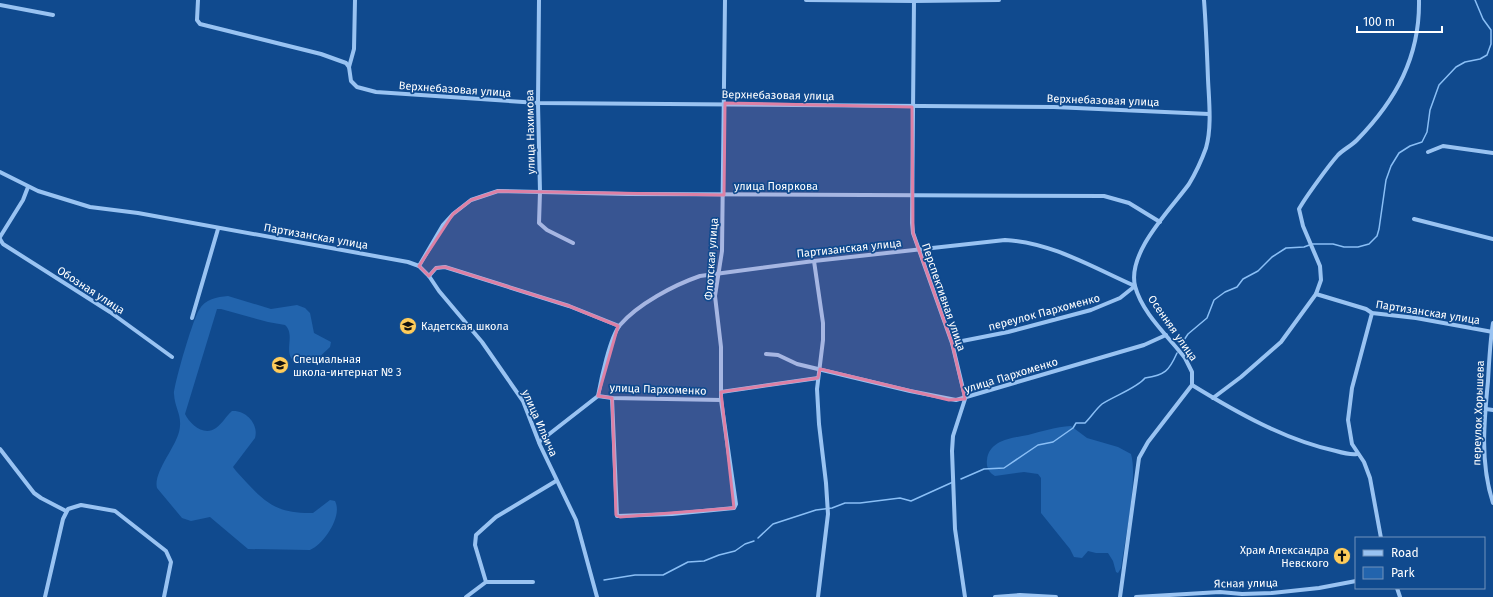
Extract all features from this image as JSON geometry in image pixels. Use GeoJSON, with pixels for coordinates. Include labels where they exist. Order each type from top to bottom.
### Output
{"type":"FeatureCollection","features":[{"type":"Feature","properties":{"kind":"street"},"geometry":{"type":"LineString","coordinates":[[198,0],[197,20],[200,24],[321,54],[339,60],[349,67],[354,49],[355,0]]}},
{"type":"Feature","properties":{"kind":"street","name":"улица Нахимова"},"geometry":{"type":"LineString","coordinates":[[539,0],[539,223],[541,226],[573,243]]}},
{"type":"Feature","properties":{"kind":"street","name":"Флотская улица"},"geometry":{"type":"LineString","coordinates":[[612,398],[617,516],[724,510],[734,508],[736,504],[721,400],[721,346],[715,296],[722,255],[725,103],[724,11],[726,0]]}},
{"type":"Feature","properties":{"kind":"street"},"geometry":{"type":"LineString","coordinates":[[806,0],[999,0]]}},
{"type":"Feature","properties":{"kind":"street"},"geometry":{"type":"LineString","coordinates":[[1135,286],[1135,270],[1146,241],[1190,182],[1205,149],[1209,114],[1204,0]]}},
{"type":"Feature","properties":{"kind":"street"},"geometry":{"type":"LineString","coordinates":[[1213,398],[1241,377],[1281,342],[1316,294],[1321,276],[1318,259],[1309,240],[1299,210],[1337,156],[1351,146],[1372,123],[1402,80],[1410,65],[1415,46],[1419,22],[1419,0]]}},
{"type":"Feature","properties":{"kind":"street","name":"Перспективная улица"},"geometry":{"type":"LineString","coordinates":[[914,1],[911,194],[913,233],[952,343],[965,399]]}},
{"type":"Feature","properties":{"kind":"street"},"geometry":{"type":"LineString","coordinates":[[0,5],[53,15]]}},
{"type":"Feature","properties":{"kind":"street","name":"Верхнебазовая улица"},"geometry":{"type":"LineString","coordinates":[[349,67],[351,81],[356,87],[376,92],[538,103],[725,103],[912,107],[1054,107],[1209,114]]}},
{"type":"Feature","properties":{"kind":"street"},"geometry":{"type":"LineString","coordinates":[[1428,152],[1443,146],[1493,153]]}},
{"type":"Feature","properties":{"kind":"street","name":"Партизанская улица"},"geometry":{"type":"LineString","coordinates":[[0,172],[28,187],[90,207],[138,213],[218,229],[371,255],[419,266]]}},
{"type":"Feature","properties":{"kind":"street","name":"Обозная улица"},"geometry":{"type":"LineString","coordinates":[[28,187],[23,200],[0,238],[3,244],[110,312],[172,357]]}},
{"type":"Feature","properties":{"kind":"street","name":"улица Пояркова"},"geometry":{"type":"LineString","coordinates":[[419,266],[444,225],[462,206],[471,200],[498,191],[724,195],[911,194],[1104,196],[1129,203],[1160,222]]}},
{"type":"Feature","properties":{"kind":"street"},"geometry":{"type":"LineString","coordinates":[[1414,219],[1493,239]]}},
{"type":"Feature","properties":{"kind":"street"},"geometry":{"type":"LineString","coordinates":[[192,318],[218,229]]}},
{"type":"Feature","properties":{"kind":"street","name":"Партизанская улица"},"geometry":{"type":"LineString","coordinates":[[598,396],[602,374],[619,326],[629,316],[668,290],[700,276],[719,272],[1012,241],[1069,256],[1135,286]]}},
{"type":"Feature","properties":{"kind":"street"},"geometry":{"type":"LineString","coordinates":[[814,261],[823,322],[818,378],[819,424],[828,501],[828,514],[818,597]]}},
{"type":"Feature","properties":{"kind":"street"},"geometry":{"type":"LineString","coordinates":[[419,266],[429,276],[436,268],[444,267],[569,306],[619,326]]}},
{"type":"Feature","properties":{"kind":"street","name":"улица Ильича"},"geometry":{"type":"LineString","coordinates":[[429,276],[439,291],[470,326],[523,401],[556,481],[576,520],[597,597]]}},
{"type":"Feature","properties":{"kind":"street","name":"Осенняя улица"},"geometry":{"type":"LineString","coordinates":[[1135,286],[1151,316],[1189,365],[1192,372],[1192,385]]}},
{"type":"Feature","properties":{"kind":"street","name":"переулок Пархоменко"},"geometry":{"type":"LineString","coordinates":[[952,343],[1022,328],[1090,310],[1120,298],[1135,286]]}},
{"type":"Feature","properties":{"kind":"street","name":"Партизанская улица"},"geometry":{"type":"LineString","coordinates":[[1316,294],[1372,313],[1416,318],[1492,332]]}},
{"type":"Feature","properties":{"kind":"street"},"geometry":{"type":"LineString","coordinates":[[1372,313],[1352,388],[1348,420],[1351,440],[1357,454],[1364,462],[1368,472],[1381,537]]}},
{"type":"Feature","properties":{"kind":"street","name":"переулок Хорышева"},"geometry":{"type":"LineString","coordinates":[[1493,323],[1486,409],[1485,471],[1493,503]]}},
{"type":"Feature","properties":{"kind":"street","name":"улица Пархоменко"},"geometry":{"type":"LineString","coordinates":[[766,354],[778,355],[797,364],[949,400],[965,399],[1144,345],[1166,335]]}},
{"type":"Feature","properties":{"kind":"street","name":"улица Пархоменко"},"geometry":{"type":"LineString","coordinates":[[721,392],[818,378]]}},
{"type":"Feature","properties":{"kind":"street"},"geometry":{"type":"LineString","coordinates":[[1120,597],[1139,458],[1148,442],[1192,385],[1246,417],[1290,436],[1322,448],[1357,454]]}},
{"type":"Feature","properties":{"kind":"street","name":"улица Пархоменко"},"geometry":{"type":"LineString","coordinates":[[539,442],[598,396],[612,398],[721,400]]}},
{"type":"Feature","properties":{"kind":"street"},"geometry":{"type":"LineString","coordinates":[[965,399],[953,436],[952,457],[956,529],[965,597]]}},
{"type":"Feature","properties":{"kind":"street"},"geometry":{"type":"LineString","coordinates":[[1486,409],[1493,410]]}},
{"type":"Feature","properties":{"kind":"street"},"geometry":{"type":"LineString","coordinates":[[0,449],[38,496],[66,512]]}},
{"type":"Feature","properties":{"kind":"street"},"geometry":{"type":"LineString","coordinates":[[486,582],[475,545],[474,539],[476,535],[496,517],[556,481]]}},
{"type":"Feature","properties":{"kind":"street"},"geometry":{"type":"LineString","coordinates":[[45,597],[66,512],[74,506],[81,505],[115,511],[149,536],[166,551],[170,558],[170,565],[164,597]]}},
{"type":"Feature","properties":{"kind":"street","name":"Ясная улица"},"geometry":{"type":"LineString","coordinates":[[1136,597],[1220,592],[1242,594],[1272,592],[1319,588],[1355,581]]}},
{"type":"Feature","properties":{"kind":"street"},"geometry":{"type":"LineString","coordinates":[[466,597],[486,582],[533,582]]}},
{"type":"Feature","properties":{"kind":"street"},"geometry":{"type":"LineString","coordinates":[[995,597],[1020,595],[1056,597]]}},
{"type":"Feature","properties":{"kind":"highlighted area"},"geometry":{"type":"Polygon","coordinates":[[[725,103],[912,107],[913,233],[952,343],[965,399],[949,400],[820,369],[818,378],[721,392],[734,508],[620,517],[616,515],[612,398],[598,396],[618,326],[569,306],[445,267],[436,268],[429,276],[419,266],[453,214],[471,200],[498,191],[724,195],[725,103]]]}},
{"type":"Feature","properties":{"kind":"green space"},"geometry":{"type":"Polygon","coordinates":[[[228,296],[271,309],[297,305],[305,308],[310,313],[314,333],[331,342],[330,347],[311,363],[298,363],[290,356],[290,335],[285,325],[217,309],[185,414],[190,422],[198,428],[207,431],[216,428],[232,411],[242,413],[250,419],[255,428],[255,438],[233,467],[253,490],[277,508],[299,513],[313,513],[330,500],[335,501],[337,507],[336,514],[331,529],[321,542],[310,550],[248,549],[210,517],[191,521],[182,518],[157,488],[158,475],[179,432],[180,421],[174,394],[180,365],[196,316],[202,306],[208,301],[228,296]]]}},
{"type":"Feature","properties":{"kind":"green space"},"geometry":{"type":"Polygon","coordinates":[[[1071,426],[1087,438],[1118,447],[1131,454],[1133,465],[1132,493],[1121,568],[1118,573],[1116,572],[1113,561],[1108,553],[1088,551],[1082,558],[1074,557],[1070,549],[1041,513],[1041,478],[1038,474],[1024,472],[995,476],[991,473],[988,467],[987,460],[989,453],[992,448],[1002,441],[1054,428],[1071,426]]]}},
{"type":"Feature","properties":{"kind":"waterway"},"geometry":{"type":"LineString","coordinates":[[1180,346],[1188,334],[1207,318],[1214,300],[1225,292],[1237,287],[1243,279],[1258,271],[1272,257],[1286,248],[1304,247],[1312,244],[1333,244],[1344,247],[1358,247],[1369,244],[1377,236],[1386,180],[1391,166],[1399,153],[1410,146],[1422,142],[1427,132],[1430,110],[1439,85],[1456,67],[1465,62],[1480,59],[1487,55],[1491,44],[1491,30],[1483,19],[1475,0]]}},
{"type":"Feature","properties":{"kind":"waterway"},"geometry":{"type":"LineString","coordinates":[[961,479],[984,469],[1004,468],[1038,445],[1053,442],[1073,428],[1076,423],[1085,423],[1102,404],[1137,385],[1145,378],[1162,374],[1169,368],[1177,353]]}},
{"type":"Feature","properties":{"kind":"waterway"},"geometry":{"type":"LineString","coordinates":[[758,538],[773,524],[816,510],[832,508],[845,503],[860,503],[900,498],[911,501],[953,482]]}},
{"type":"Feature","properties":{"kind":"waterway"},"geometry":{"type":"LineString","coordinates":[[604,580],[635,575],[663,575],[688,562],[704,561],[735,551],[745,544],[754,541]]}},
{"type":"Feature","properties":{"kind":"place","name":"Кадетская школа"},"geometry":{"type":"Point","coordinates":[408,326]}},
{"type":"Feature","properties":{"kind":"place","name":"Специальная школа-интернат № 3"},"geometry":{"type":"Point","coordinates":[280,365]}},
{"type":"Feature","properties":{"kind":"place","name":"Храм Александра Невского"},"geometry":{"type":"Point","coordinates":[1342,556]}}]}
